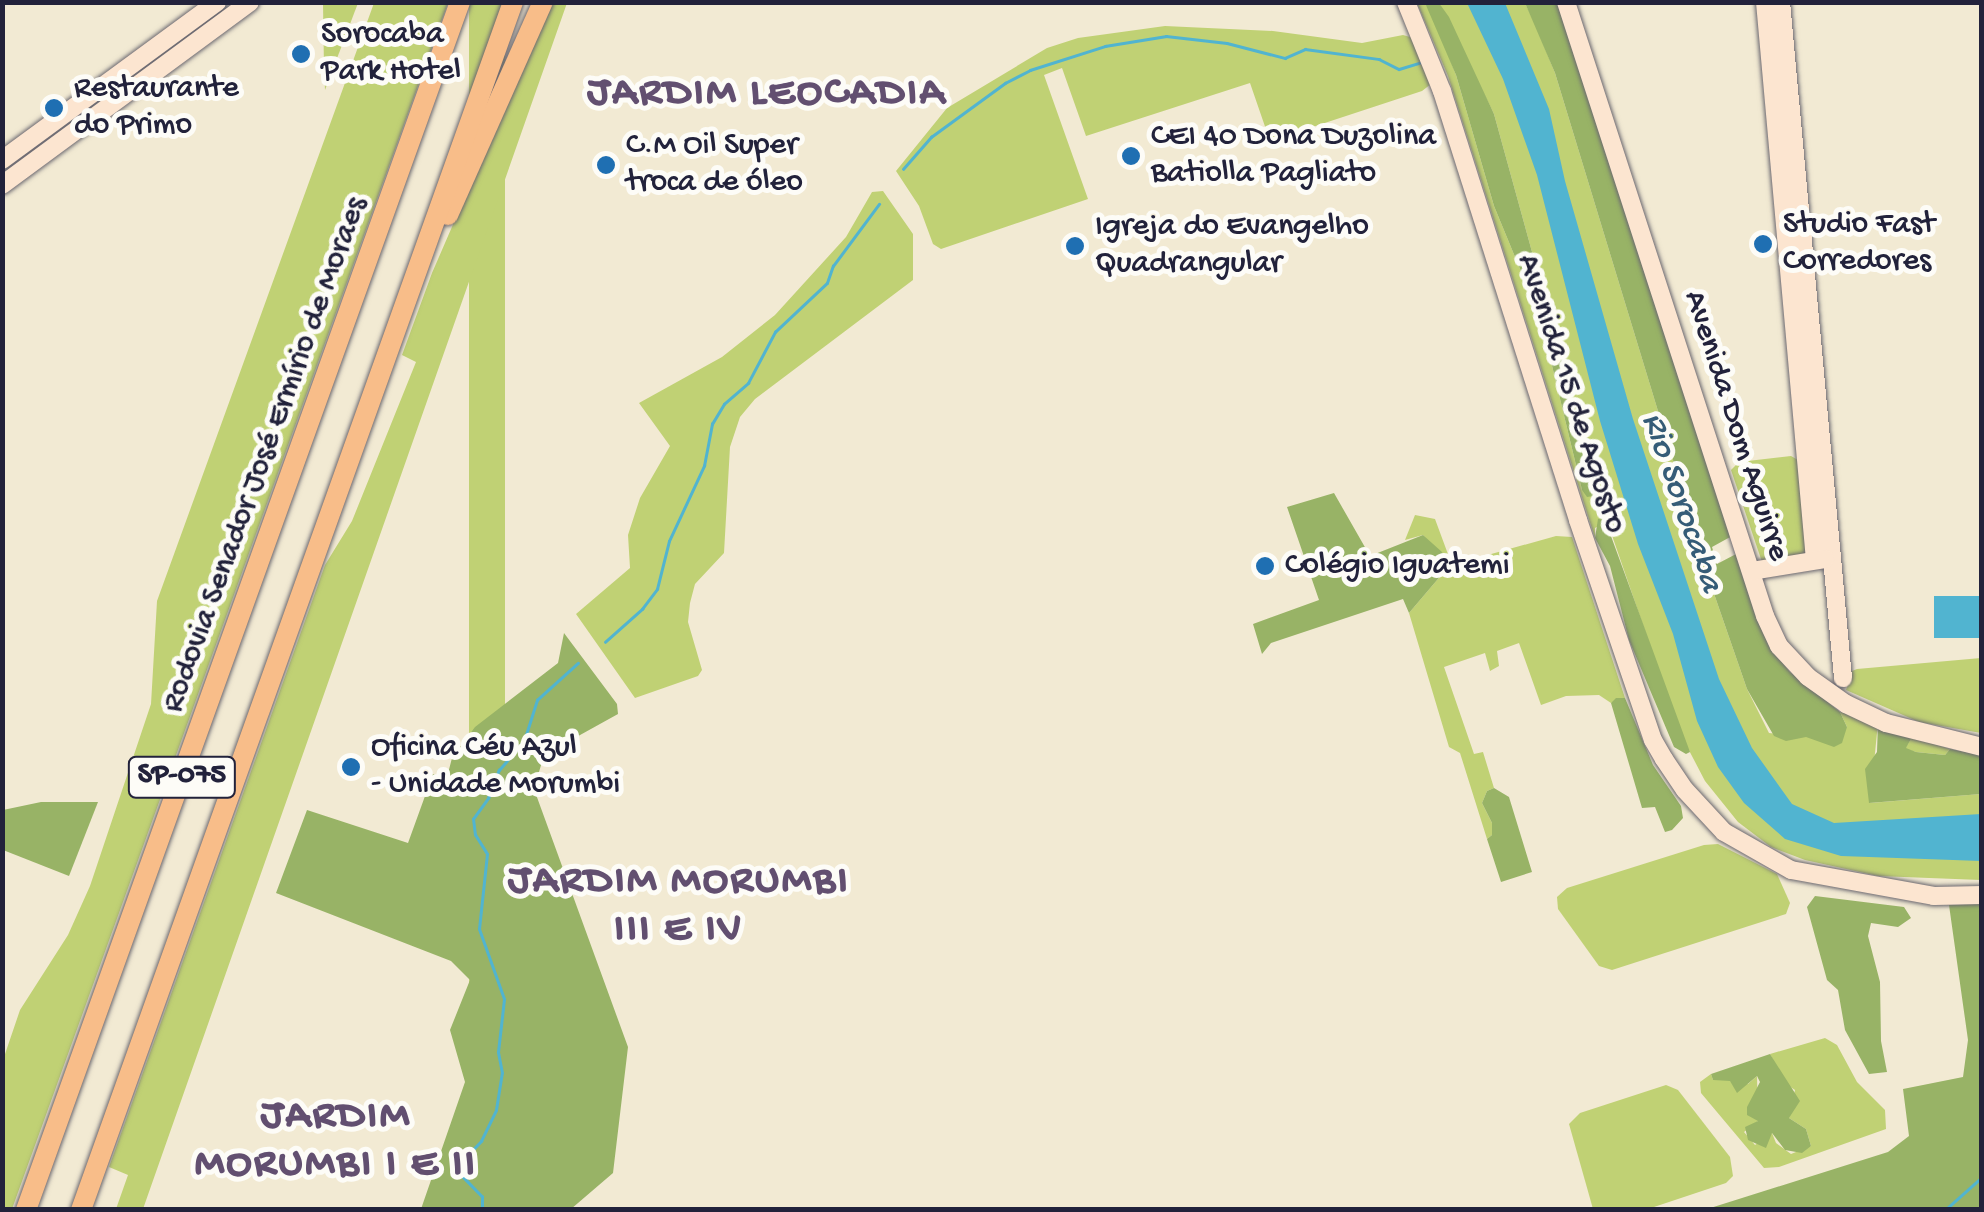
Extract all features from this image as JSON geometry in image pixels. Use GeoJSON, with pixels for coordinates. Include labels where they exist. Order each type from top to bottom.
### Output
{"type":"FeatureCollection","features":[{"type":"Feature","properties":{"kind":"highway","name":"Rodovia Senador José Ermírio de Moraes"},"geometry":{"type":"LineString","coordinates":[[26,1210],[460,2]]}},
{"type":"Feature","properties":{"kind":"highway","name":"SP-075"},"geometry":{"type":"LineString","coordinates":[[81,1210],[316,563],[393,329],[513,2]]}},
{"type":"Feature","properties":{"kind":"highway"},"geometry":{"type":"LineString","coordinates":[[393,329],[543,2]]}},
{"type":"Feature","properties":{"kind":"main road"},"geometry":{"type":"LineString","coordinates":[[2,160],[217,2]]}},
{"type":"Feature","properties":{"kind":"main road"},"geometry":{"type":"LineString","coordinates":[[2,185],[250,2]]}},
{"type":"Feature","properties":{"kind":"main road","name":"Avenida 15 de Agosto"},"geometry":{"type":"LineString","coordinates":[[1406,2],[1442,91],[1654,740],[1691,798],[1724,832],[1791,870],[1934,896],[1982,894]]}},
{"type":"Feature","properties":{"kind":"main road","name":"Avenida Dom Aguirre"},"geometry":{"type":"LineString","coordinates":[[1566,2],[1779,646],[1808,677],[1846,704],[1886,722],[1982,746]]}},
{"type":"Feature","properties":{"kind":"main road"},"geometry":{"type":"LineString","coordinates":[[1765,2],[1823,559],[1842,678]]}},
{"type":"Feature","properties":{"kind":"main road"},"geometry":{"type":"LineString","coordinates":[[1781,2],[1823,559]]}},
{"type":"Feature","properties":{"kind":"main road"},"geometry":{"type":"LineString","coordinates":[[1752,571],[1823,559]]}},
{"type":"Feature","properties":{"kind":"green space"},"geometry":{"type":"Polygon","coordinates":[[[323,3],[358,3],[325,90],[324,69],[323,3]]]}},
{"type":"Feature","properties":{"kind":"green space"},"geometry":{"type":"Polygon","coordinates":[[[374,3],[448,3],[12,1209],[3,1209],[3,1060],[20,1010],[68,935],[90,886],[151,704],[157,601],[374,3]]]}},
{"type":"Feature","properties":{"kind":"green space"},"geometry":{"type":"Polygon","coordinates":[[[469,3],[505,3],[505,1210],[469,1210],[469,3]]]}},
{"type":"Feature","properties":{"kind":"green space"},"geometry":{"type":"Polygon","coordinates":[[[549,3],[567,3],[143,1209],[116,1209],[128,1175],[109,1167],[325,565],[352,521],[416,362],[402,355],[432,273],[549,3]]]}},
{"type":"Feature","properties":{"kind":"green space"},"geometry":{"type":"Polygon","coordinates":[[[1417,3],[1425,3],[1435,21],[1456,75],[1494,206],[1541,320],[1582,490],[1599,495],[1494,114],[1439,3],[1525,3],[1535,24],[1555,73],[1711,585],[1747,689],[1769,733],[1806,737],[1847,727],[1840,712],[1855,715],[1878,723],[1870,803],[1981,794],[1981,880],[1878,876],[1805,860],[1771,847],[1738,822],[1705,781],[1681,735],[1607,521],[1595,528],[1595,538],[1448,76],[1417,3]]]}},
{"type":"Feature","properties":{"kind":"green space"},"geometry":{"type":"Polygon","coordinates":[[[1425,3],[1439,3],[1449,17],[1494,114],[1599,495],[1587,497],[1582,490],[1541,320],[1494,206],[1456,75],[1425,3]]]}},
{"type":"Feature","properties":{"kind":"green space"},"geometry":{"type":"Polygon","coordinates":[[[1525,3],[1558,3],[1732,536],[1712,547],[1717,564],[1738,553],[1769,646],[1790,672],[1840,712],[1847,727],[1842,743],[1834,747],[1806,737],[1786,741],[1774,736],[1747,689],[1711,585],[1555,73],[1525,3]]]}},
{"type":"Feature","properties":{"kind":"green space"},"geometry":{"type":"Polygon","coordinates":[[[1165,26],[1273,31],[1362,43],[1403,35],[1417,39],[1431,84],[1422,91],[1270,141],[1250,83],[1086,136],[1062,68],[1044,75],[1088,199],[941,249],[933,244],[919,206],[896,171],[947,108],[1047,48],[1078,38],[1165,26]]]}},
{"type":"Feature","properties":{"kind":"green space"},"geometry":{"type":"Polygon","coordinates":[[[883,191],[913,234],[913,280],[755,399],[740,417],[730,447],[724,553],[695,584],[690,603],[688,622],[702,670],[698,676],[635,698],[576,614],[630,568],[628,535],[640,498],[670,446],[639,403],[722,357],[775,315],[846,237],[872,192],[883,191]]]}},
{"type":"Feature","properties":{"kind":"green space"},"geometry":{"type":"Polygon","coordinates":[[[1791,456],[1798,460],[1807,550],[1805,557],[1763,565],[1731,470],[1739,462],[1791,456]]]}},
{"type":"Feature","properties":{"kind":"green space"},"geometry":{"type":"Polygon","coordinates":[[[1334,493],[1370,556],[1423,535],[1442,552],[1449,566],[1409,613],[1403,599],[1271,643],[1262,654],[1253,624],[1319,600],[1287,507],[1334,493]]]}},
{"type":"Feature","properties":{"kind":"green space"},"geometry":{"type":"Polygon","coordinates":[[[1415,515],[1435,519],[1452,565],[1556,536],[1572,537],[1625,698],[1611,703],[1599,695],[1566,696],[1541,705],[1519,643],[1497,651],[1499,666],[1490,671],[1485,653],[1444,667],[1474,754],[1483,752],[1494,788],[1487,791],[1482,803],[1492,823],[1492,835],[1487,839],[1460,753],[1449,747],[1409,613],[1449,566],[1423,535],[1405,540],[1415,515]]]}},
{"type":"Feature","properties":{"kind":"green space"},"geometry":{"type":"Polygon","coordinates":[[[1604,517],[1690,752],[1686,754],[1674,747],[1629,640],[1610,566],[1595,538],[1598,519],[1604,517]]]}},
{"type":"Feature","properties":{"kind":"green space"},"geometry":{"type":"Polygon","coordinates":[[[564,633],[617,704],[618,714],[544,755],[534,789],[628,1047],[613,1173],[571,1209],[421,1209],[465,1082],[450,1030],[470,980],[451,961],[276,893],[307,810],[408,843],[433,774],[446,781],[452,758],[475,727],[558,663],[564,633]]]}},
{"type":"Feature","properties":{"kind":"green space"},"geometry":{"type":"Polygon","coordinates":[[[1981,658],[1981,733],[1919,722],[1846,690],[1852,671],[1857,669],[1981,658]]]}},
{"type":"Feature","properties":{"kind":"green space"},"geometry":{"type":"Polygon","coordinates":[[[1616,698],[1625,698],[1653,765],[1681,806],[1683,818],[1672,830],[1665,832],[1655,807],[1642,808],[1611,703],[1616,698]]]}},
{"type":"Feature","properties":{"kind":"green space"},"geometry":{"type":"Polygon","coordinates":[[[1878,723],[1912,737],[1906,748],[1916,752],[1945,755],[1950,749],[1981,755],[1981,794],[1869,803],[1865,769],[1877,752],[1878,723]]]}},
{"type":"Feature","properties":{"kind":"green space"},"geometry":{"type":"Polygon","coordinates":[[[1912,737],[1950,749],[1945,755],[1905,749],[1912,737]]]}},
{"type":"Feature","properties":{"kind":"green space"},"geometry":{"type":"Polygon","coordinates":[[[1494,788],[1509,797],[1532,872],[1501,882],[1487,839],[1492,835],[1492,823],[1482,803],[1487,791],[1494,788]]]}},
{"type":"Feature","properties":{"kind":"green space"},"geometry":{"type":"Polygon","coordinates":[[[41,802],[98,802],[69,876],[3,850],[3,810],[41,802]]]}},
{"type":"Feature","properties":{"kind":"green space"},"geometry":{"type":"Polygon","coordinates":[[[1718,844],[1777,874],[1790,903],[1786,914],[1612,970],[1599,966],[1558,909],[1557,897],[1567,888],[1718,844]]]}},
{"type":"Feature","properties":{"kind":"green space"},"geometry":{"type":"Polygon","coordinates":[[[1815,896],[1904,907],[1911,918],[1898,927],[1871,923],[1868,936],[1880,982],[1881,1041],[1887,1072],[1869,1074],[1845,1030],[1838,990],[1827,980],[1807,907],[1815,896]]]}},
{"type":"Feature","properties":{"kind":"green space"},"geometry":{"type":"Polygon","coordinates":[[[1981,903],[1981,1209],[1704,1210],[1888,1152],[1909,1136],[1903,1089],[1963,1077],[1968,1040],[1949,905],[1981,903]]]}},
{"type":"Feature","properties":{"kind":"green space"},"geometry":{"type":"Polygon","coordinates":[[[1825,1038],[1837,1045],[1857,1082],[1885,1110],[1886,1129],[1779,1167],[1764,1168],[1701,1093],[1700,1082],[1711,1074],[1713,1080],[1748,1084],[1757,1076],[1758,1121],[1744,1132],[1755,1145],[1772,1133],[1776,1143],[1791,1154],[1811,1146],[1806,1129],[1789,1118],[1795,1090],[1786,1084],[1770,1054],[1825,1038]]]}},
{"type":"Feature","properties":{"kind":"green space"},"geometry":{"type":"Polygon","coordinates":[[[1770,1054],[1800,1101],[1789,1118],[1806,1129],[1811,1146],[1802,1153],[1785,1150],[1772,1133],[1766,1148],[1748,1140],[1745,1127],[1758,1121],[1747,1115],[1760,1082],[1757,1076],[1737,1093],[1730,1081],[1713,1080],[1711,1074],[1770,1054]]]}},
{"type":"Feature","properties":{"kind":"green space"},"geometry":{"type":"Polygon","coordinates":[[[1666,1085],[1678,1090],[1730,1157],[1733,1176],[1726,1183],[1648,1209],[1593,1209],[1569,1124],[1580,1113],[1666,1085]]]}},
{"type":"Feature","properties":{"kind":"water","name":"Rio Sorocaba"},"geometry":{"type":"Polygon","coordinates":[[[1467,3],[1505,3],[1549,109],[1565,181],[1633,419],[1719,679],[1752,748],[1792,804],[1834,823],[1981,814],[1981,861],[1841,856],[1785,839],[1744,803],[1718,767],[1697,721],[1673,634],[1638,544],[1600,421],[1537,175],[1503,79],[1467,3]]]}},
{"type":"Feature","properties":{"kind":"water"},"geometry":{"type":"Polygon","coordinates":[[[1934,596],[1981,596],[1981,638],[1934,638],[1934,596]]]}},
{"type":"Feature","properties":{"kind":"waterway"},"geometry":{"type":"LineString","coordinates":[[903,169],[931,137],[1005,83],[1030,70],[1105,46],[1166,36],[1227,43],[1285,58],[1305,49],[1379,59],[1399,69],[1422,62]]}},
{"type":"Feature","properties":{"kind":"waterway"},"geometry":{"type":"LineString","coordinates":[[605,642],[642,609],[657,589],[669,541],[704,466],[712,424],[724,404],[748,383],[775,332],[827,283],[833,266],[879,204]]}},
{"type":"Feature","properties":{"kind":"waterway"},"geometry":{"type":"LineString","coordinates":[[482,1210],[482,1197],[462,1176],[459,1164],[481,1141],[496,1110],[502,1073],[498,1052],[504,999],[479,929],[487,854],[475,835],[473,819],[488,798],[499,770],[524,741],[537,700],[578,663]]}},
{"type":"Feature","properties":{"kind":"waterway"},"geometry":{"type":"LineString","coordinates":[[1945,1210],[1982,1177]]}},
{"type":"Feature","properties":{"kind":"place","name":"Sorocaba Park Hotel"},"geometry":{"type":"Point","coordinates":[301,54]}},
{"type":"Feature","properties":{"kind":"place","name":"Restaurante do Primo"},"geometry":{"type":"Point","coordinates":[54,108]}},
{"type":"Feature","properties":{"kind":"place","name":"CEI 40 Dona Duzolina Batiolla Pagliato"},"geometry":{"type":"Point","coordinates":[1131,156]}},
{"type":"Feature","properties":{"kind":"place","name":"C.M Oil Super troca de óleo"},"geometry":{"type":"Point","coordinates":[606,165]}},
{"type":"Feature","properties":{"kind":"place","name":"Studio Fast Corredores"},"geometry":{"type":"Point","coordinates":[1763,244]}},
{"type":"Feature","properties":{"kind":"place","name":"Igreja do Evangelho Quadrangular"},"geometry":{"type":"Point","coordinates":[1075,246]}},
{"type":"Feature","properties":{"kind":"place","name":"Colégio Iguatemi"},"geometry":{"type":"Point","coordinates":[1265,566]}},
{"type":"Feature","properties":{"kind":"place","name":"Oficina Céu Azul - Unidade Morumbi"},"geometry":{"type":"Point","coordinates":[351,767]}},
{"type":"Feature","properties":{"kind":"district","name":"JARDIM LEOCADIA"},"geometry":{"type":"Point","coordinates":[767,95]}},
{"type":"Feature","properties":{"kind":"district","name":"JARDIM MORUMBI III E IV"},"geometry":{"type":"Point","coordinates":[679,907]}},
{"type":"Feature","properties":{"kind":"district","name":"JARDIM MORUMBI I E II"},"geometry":{"type":"Point","coordinates":[336,1142]}}]}
